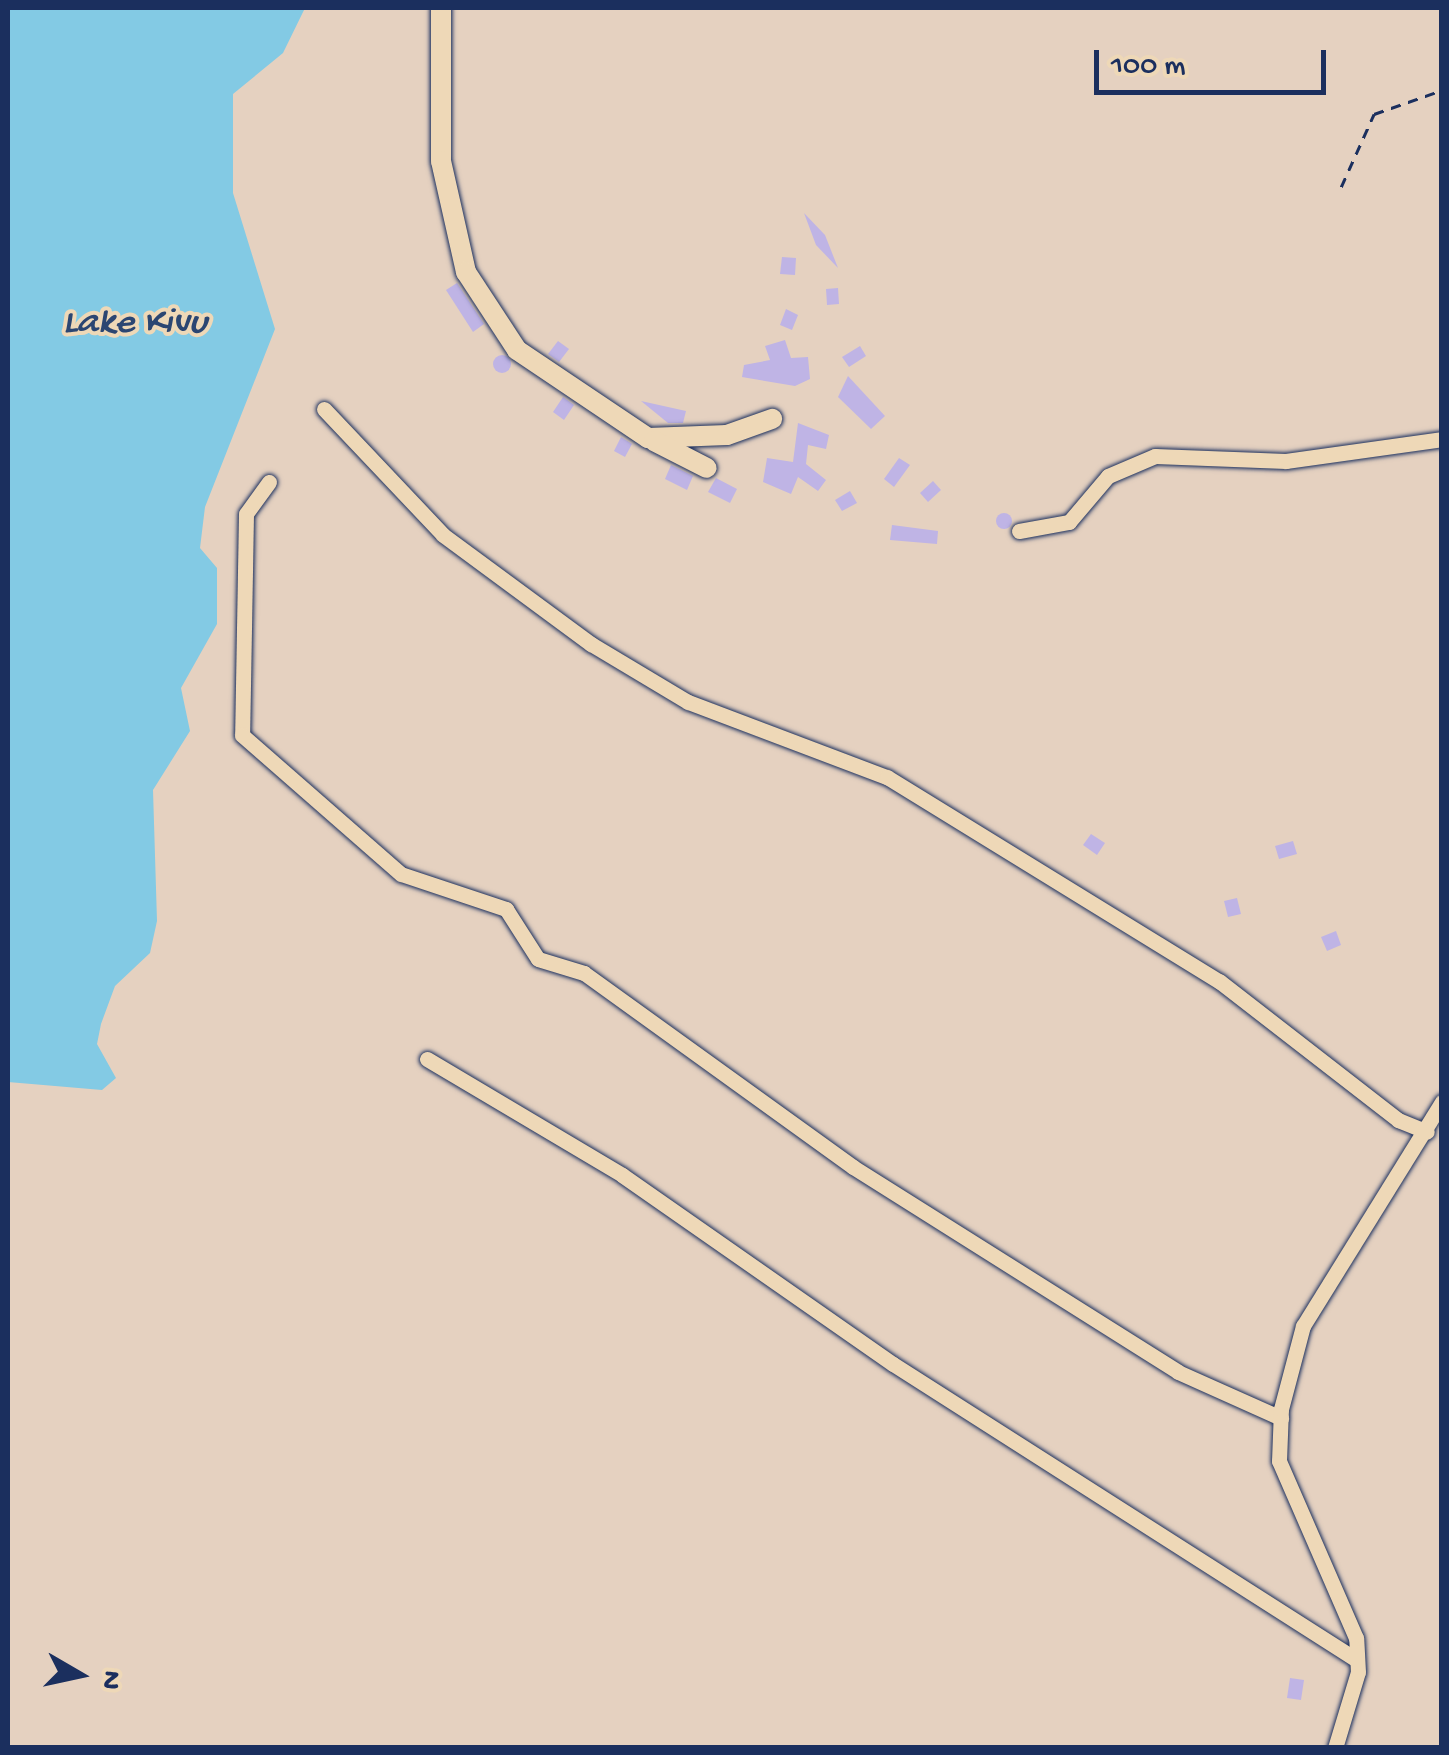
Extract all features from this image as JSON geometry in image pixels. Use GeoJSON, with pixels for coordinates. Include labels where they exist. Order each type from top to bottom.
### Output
{"type":"FeatureCollection","features":[{"type":"Feature","properties":{"kind":"street"},"geometry":{"type":"LineString","coordinates":[[441,8],[441,161],[466,272],[517,350],[648,438],[707,468]]}},
{"type":"Feature","properties":{"kind":"street"},"geometry":{"type":"LineString","coordinates":[[324,409],[443,535],[591,644],[688,702],[887,777],[1219,980],[1398,1120],[1427,1132]]}},
{"type":"Feature","properties":{"kind":"street"},"geometry":{"type":"LineString","coordinates":[[648,438],[727,435],[772,419]]}},
{"type":"Feature","properties":{"kind":"street"},"geometry":{"type":"LineString","coordinates":[[1019,531],[1069,522],[1108,476],[1155,456],[1286,462],[1442,438]]}},
{"type":"Feature","properties":{"kind":"street"},"geometry":{"type":"LineString","coordinates":[[269,482],[246,514],[242,735],[401,874],[506,908],[538,959],[584,973],[853,1167],[1178,1372],[1281,1418]]}},
{"type":"Feature","properties":{"kind":"street"},"geometry":{"type":"LineString","coordinates":[[427,1059],[622,1175],[892,1364],[1357,1660]]}},
{"type":"Feature","properties":{"kind":"street"},"geometry":{"type":"LineString","coordinates":[[1335,1748],[1357,1660],[1335,1577],[1300,1525],[1279,1461],[1281,1418],[1303,1326],[1427,1132],[1442,1102]]}},
{"type":"Feature","properties":{"kind":"path"},"geometry":{"type":"LineString","coordinates":[[1341,187],[1374,114],[1442,90]]}},
{"type":"Feature","properties":{"kind":"water","name":"Lake Kivu"},"geometry":{"type":"Polygon","coordinates":[[[8,8],[305,8],[283,53],[233,94],[233,193],[275,329],[205,507],[200,548],[217,568],[217,624],[181,688],[190,731],[153,790],[157,921],[150,953],[115,986],[101,1024],[97,1044],[116,1078],[102,1090],[8,1082],[8,8]]]}},
{"type":"Feature","properties":{"kind":"building"},"geometry":{"type":"Polygon","coordinates":[[[804,213],[825,235],[838,268],[816,245],[804,213]]]}},
{"type":"Feature","properties":{"kind":"building"},"geometry":{"type":"Polygon","coordinates":[[[782,257],[796,258],[795,275],[780,274],[782,257]]]}},
{"type":"Feature","properties":{"kind":"building"},"geometry":{"type":"Polygon","coordinates":[[[457,283],[484,324],[473,332],[446,290],[457,283]]]}},
{"type":"Feature","properties":{"kind":"building"},"geometry":{"type":"Polygon","coordinates":[[[838,288],[839,304],[827,305],[826,289],[838,288]]]}},
{"type":"Feature","properties":{"kind":"building"},"geometry":{"type":"Polygon","coordinates":[[[786,309],[798,315],[792,330],[780,325],[786,309]]]}},
{"type":"Feature","properties":{"kind":"building"},"geometry":{"type":"Polygon","coordinates":[[[785,340],[791,358],[808,357],[810,379],[795,386],[742,377],[744,365],[770,360],[765,346],[785,340]]]}},
{"type":"Feature","properties":{"kind":"building"},"geometry":{"type":"Polygon","coordinates":[[[558,341],[569,349],[559,362],[548,354],[558,341]]]}},
{"type":"Feature","properties":{"kind":"building"},"geometry":{"type":"Polygon","coordinates":[[[860,346],[866,356],[849,367],[842,357],[860,346]]]}},
{"type":"Feature","properties":{"kind":"building"},"geometry":{"type":"Polygon","coordinates":[[[502,355],[509,357],[509,371],[502,373],[495,371],[493,364],[495,357],[502,355]]]}},
{"type":"Feature","properties":{"kind":"building"},"geometry":{"type":"Polygon","coordinates":[[[848,376],[885,416],[871,429],[838,397],[848,376]]]}},
{"type":"Feature","properties":{"kind":"building"},"geometry":{"type":"Polygon","coordinates":[[[563,397],[574,405],[564,420],[553,412],[563,397]]]}},
{"type":"Feature","properties":{"kind":"building"},"geometry":{"type":"Polygon","coordinates":[[[641,401],[686,411],[683,423],[668,423],[641,401]]]}},
{"type":"Feature","properties":{"kind":"building"},"geometry":{"type":"Polygon","coordinates":[[[798,423],[829,435],[826,449],[808,445],[806,464],[826,480],[818,491],[798,477],[791,494],[763,482],[767,458],[793,462],[798,423]]]}},
{"type":"Feature","properties":{"kind":"building"},"geometry":{"type":"Polygon","coordinates":[[[621,437],[632,444],[625,457],[614,451],[621,437]]]}},
{"type":"Feature","properties":{"kind":"building"},"geometry":{"type":"Polygon","coordinates":[[[899,458],[910,465],[894,487],[884,479],[899,458]]]}},
{"type":"Feature","properties":{"kind":"building"},"geometry":{"type":"Polygon","coordinates":[[[671,465],[693,476],[687,490],[665,479],[671,465]]]}},
{"type":"Feature","properties":{"kind":"building"},"geometry":{"type":"Polygon","coordinates":[[[716,478],[737,489],[730,503],[708,492],[716,478]]]}},
{"type":"Feature","properties":{"kind":"building"},"geometry":{"type":"Polygon","coordinates":[[[933,481],[941,490],[928,502],[920,493],[933,481]]]}},
{"type":"Feature","properties":{"kind":"building"},"geometry":{"type":"Polygon","coordinates":[[[850,491],[857,503],[842,511],[835,500],[850,491]]]}},
{"type":"Feature","properties":{"kind":"building"},"geometry":{"type":"Polygon","coordinates":[[[1004,513],[1012,521],[1004,529],[996,521],[1004,513]]]}},
{"type":"Feature","properties":{"kind":"building"},"geometry":{"type":"Polygon","coordinates":[[[892,525],[938,531],[937,544],[890,540],[892,525]]]}},
{"type":"Feature","properties":{"kind":"building"},"geometry":{"type":"Polygon","coordinates":[[[1091,834],[1105,843],[1097,855],[1083,845],[1091,834]]]}},
{"type":"Feature","properties":{"kind":"building"},"geometry":{"type":"Polygon","coordinates":[[[1293,841],[1297,854],[1279,859],[1275,846],[1293,841]]]}},
{"type":"Feature","properties":{"kind":"building"},"geometry":{"type":"Polygon","coordinates":[[[1237,898],[1241,914],[1228,917],[1224,901],[1237,898]]]}},
{"type":"Feature","properties":{"kind":"building"},"geometry":{"type":"Polygon","coordinates":[[[1336,931],[1341,945],[1327,951],[1321,937],[1336,931]]]}},
{"type":"Feature","properties":{"kind":"building"},"geometry":{"type":"Polygon","coordinates":[[[1290,1678],[1304,1680],[1301,1700],[1287,1698],[1290,1678]]]}}]}
